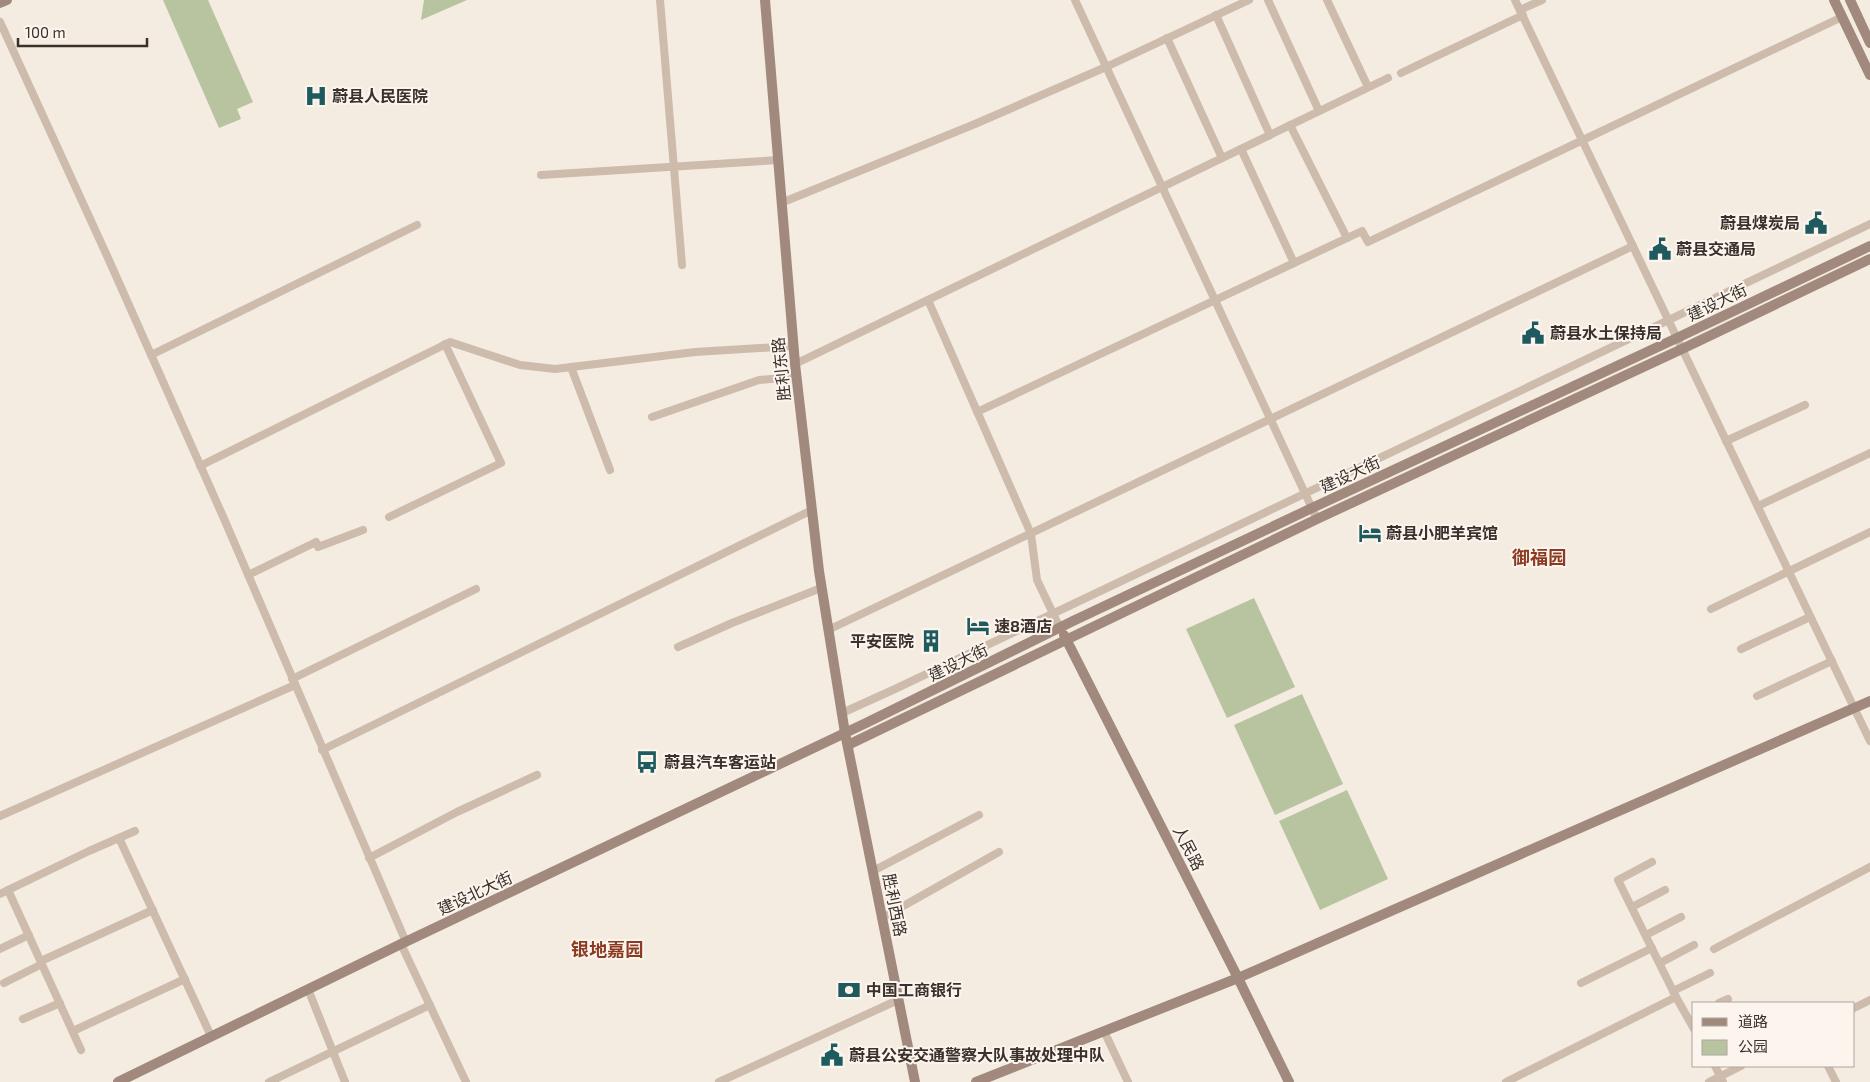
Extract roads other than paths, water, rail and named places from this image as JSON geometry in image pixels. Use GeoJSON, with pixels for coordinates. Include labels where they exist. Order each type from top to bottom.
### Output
{"type":"FeatureCollection","features":[{"type":"Feature","properties":{"kind":"main road"},"geometry":{"type":"LineString","coordinates":[[0,3],[7,0]]}},
{"type":"Feature","properties":{"kind":"main road","name":"胜利东路"},"geometry":{"type":"LineString","coordinates":[[764,0],[794,364],[821,588],[845,733]]}},
{"type":"Feature","properties":{"kind":"main road"},"geometry":{"type":"LineString","coordinates":[[1834,0],[1870,74]]}},
{"type":"Feature","properties":{"kind":"main road"},"geometry":{"type":"LineString","coordinates":[[1850,0],[1870,42]]}},
{"type":"Feature","properties":{"kind":"main road","name":"建设大街"},"geometry":{"type":"LineString","coordinates":[[845,733],[1312,508],[1870,246]]}},
{"type":"Feature","properties":{"kind":"main road","name":"建设大街"},"geometry":{"type":"LineString","coordinates":[[848,745],[1317,519],[1870,259]]}},
{"type":"Feature","properties":{"kind":"main road","name":"人民路"},"geometry":{"type":"LineString","coordinates":[[1060,628],[1289,1082]]}},
{"type":"Feature","properties":{"kind":"main road"},"geometry":{"type":"LineString","coordinates":[[976,1082],[1238,978],[1870,701]]}},
{"type":"Feature","properties":{"kind":"main road","name":"胜利西路"},"geometry":{"type":"LineString","coordinates":[[845,733],[915,1082]]}},
{"type":"Feature","properties":{"kind":"main road","name":"建设北大街"},"geometry":{"type":"LineString","coordinates":[[118,1082],[308,989],[845,733]]}},
{"type":"Feature","properties":{"kind":"street"},"geometry":{"type":"LineString","coordinates":[[660,0],[682,265]]}},
{"type":"Feature","properties":{"kind":"street"},"geometry":{"type":"LineString","coordinates":[[1075,0],[1317,519]]}},
{"type":"Feature","properties":{"kind":"street"},"geometry":{"type":"LineString","coordinates":[[781,203],[975,124],[1106,67],[1249,0]]}},
{"type":"Feature","properties":{"kind":"street"},"geometry":{"type":"LineString","coordinates":[[1268,0],[1319,111]]}},
{"type":"Feature","properties":{"kind":"street"},"geometry":{"type":"LineString","coordinates":[[1327,0],[1368,87]]}},
{"type":"Feature","properties":{"kind":"street"},"geometry":{"type":"LineString","coordinates":[[1516,0],[1870,741]]}},
{"type":"Feature","properties":{"kind":"street"},"geometry":{"type":"LineString","coordinates":[[1402,74],[1522,13],[1542,0]]}},
{"type":"Feature","properties":{"kind":"street"},"geometry":{"type":"LineString","coordinates":[[1216,16],[1270,134]]}},
{"type":"Feature","properties":{"kind":"street"},"geometry":{"type":"LineString","coordinates":[[977,412],[1362,231],[1368,242],[1842,16]]}},
{"type":"Feature","properties":{"kind":"street"},"geometry":{"type":"LineString","coordinates":[[0,22],[151,354],[248,575],[430,1005],[466,1082]]}},
{"type":"Feature","properties":{"kind":"street"},"geometry":{"type":"LineString","coordinates":[[1167,38],[1222,158]]}},
{"type":"Feature","properties":{"kind":"street"},"geometry":{"type":"LineString","coordinates":[[794,364],[1388,78]]}},
{"type":"Feature","properties":{"kind":"street"},"geometry":{"type":"LineString","coordinates":[[1290,125],[1347,238]]}},
{"type":"Feature","properties":{"kind":"street"},"geometry":{"type":"LineString","coordinates":[[1241,148],[1294,263]]}},
{"type":"Feature","properties":{"kind":"street"},"geometry":{"type":"LineString","coordinates":[[541,175],[778,160]]}},
{"type":"Feature","properties":{"kind":"street"},"geometry":{"type":"LineString","coordinates":[[842,713],[1054,614],[1870,224]]}},
{"type":"Feature","properties":{"kind":"street"},"geometry":{"type":"LineString","coordinates":[[151,354],[417,225]]}},
{"type":"Feature","properties":{"kind":"street"},"geometry":{"type":"LineString","coordinates":[[828,630],[1633,246]]}},
{"type":"Feature","properties":{"kind":"street"},"geometry":{"type":"LineString","coordinates":[[928,300],[1031,534],[1038,580],[1060,628]]}},
{"type":"Feature","properties":{"kind":"street"},"geometry":{"type":"LineString","coordinates":[[200,466],[450,342],[520,364],[555,369],[695,352],[793,346]]}},
{"type":"Feature","properties":{"kind":"street"},"geometry":{"type":"LineString","coordinates":[[389,517],[501,463],[445,344]]}},
{"type":"Feature","properties":{"kind":"street"},"geometry":{"type":"LineString","coordinates":[[571,367],[610,470]]}},
{"type":"Feature","properties":{"kind":"street"},"geometry":{"type":"LineString","coordinates":[[652,417],[759,380],[796,377]]}},
{"type":"Feature","properties":{"kind":"street"},"geometry":{"type":"LineString","coordinates":[[1726,441],[1805,405]]}},
{"type":"Feature","properties":{"kind":"street"},"geometry":{"type":"LineString","coordinates":[[1758,506],[1870,453]]}},
{"type":"Feature","properties":{"kind":"street"},"geometry":{"type":"LineString","coordinates":[[322,750],[812,510]]}},
{"type":"Feature","properties":{"kind":"street"},"geometry":{"type":"LineString","coordinates":[[248,575],[316,542],[318,547],[363,530]]}},
{"type":"Feature","properties":{"kind":"street"},"geometry":{"type":"LineString","coordinates":[[1711,609],[1870,532]]}},
{"type":"Feature","properties":{"kind":"street"},"geometry":{"type":"LineString","coordinates":[[0,816],[293,682],[476,588]]}},
{"type":"Feature","properties":{"kind":"street"},"geometry":{"type":"LineString","coordinates":[[678,647],[732,623],[821,588]]}},
{"type":"Feature","properties":{"kind":"street"},"geometry":{"type":"LineString","coordinates":[[1741,649],[1810,617]]}},
{"type":"Feature","properties":{"kind":"street"},"geometry":{"type":"LineString","coordinates":[[1757,696],[1832,661]]}},
{"type":"Feature","properties":{"kind":"street"},"geometry":{"type":"LineString","coordinates":[[369,858],[456,812],[537,775]]}},
{"type":"Feature","properties":{"kind":"street"},"geometry":{"type":"LineString","coordinates":[[873,871],[979,814]]}},
{"type":"Feature","properties":{"kind":"street"},"geometry":{"type":"LineString","coordinates":[[0,894],[136,831]]}},
{"type":"Feature","properties":{"kind":"street"},"geometry":{"type":"LineString","coordinates":[[119,838],[212,1036]]}},
{"type":"Feature","properties":{"kind":"street"},"geometry":{"type":"LineString","coordinates":[[882,918],[999,852]]}},
{"type":"Feature","properties":{"kind":"street"},"geometry":{"type":"LineString","coordinates":[[1652,862],[1618,880],[1674,994],[1691,1017]]}},
{"type":"Feature","properties":{"kind":"street"},"geometry":{"type":"LineString","coordinates":[[1714,949],[1870,867]]}},
{"type":"Feature","properties":{"kind":"street"},"geometry":{"type":"LineString","coordinates":[[8,890],[81,1050]]}},
{"type":"Feature","properties":{"kind":"street"},"geometry":{"type":"LineString","coordinates":[[1632,907],[1665,890]]}},
{"type":"Feature","properties":{"kind":"street"},"geometry":{"type":"LineString","coordinates":[[4,983],[153,910]]}},
{"type":"Feature","properties":{"kind":"street"},"geometry":{"type":"LineString","coordinates":[[1646,935],[1681,917]]}},
{"type":"Feature","properties":{"kind":"street"},"geometry":{"type":"LineString","coordinates":[[0,949],[29,935]]}},
{"type":"Feature","properties":{"kind":"street"},"geometry":{"type":"LineString","coordinates":[[1660,964],[1694,945]]}},
{"type":"Feature","properties":{"kind":"street"},"geometry":{"type":"LineString","coordinates":[[1581,983],[1652,948]]}},
{"type":"Feature","properties":{"kind":"street"},"geometry":{"type":"LineString","coordinates":[[1506,1082],[1674,994],[1710,973]]}},
{"type":"Feature","properties":{"kind":"street"},"geometry":{"type":"LineString","coordinates":[[73,1031],[185,978]]}},
{"type":"Feature","properties":{"kind":"street"},"geometry":{"type":"LineString","coordinates":[[308,989],[345,1082]]}},
{"type":"Feature","properties":{"kind":"street"},"geometry":{"type":"LineString","coordinates":[[1721,1002],[1728,999]]}},
{"type":"Feature","properties":{"kind":"street"},"geometry":{"type":"LineString","coordinates":[[719,1082],[898,1000]]}},
{"type":"Feature","properties":{"kind":"street"},"geometry":{"type":"LineString","coordinates":[[1855,1008],[1870,1000]]}},
{"type":"Feature","properties":{"kind":"street"},"geometry":{"type":"LineString","coordinates":[[23,1019],[60,1003]]}},
{"type":"Feature","properties":{"kind":"street"},"geometry":{"type":"LineString","coordinates":[[269,1082],[430,1005]]}},
{"type":"Feature","properties":{"kind":"street"},"geometry":{"type":"LineString","coordinates":[[1104,1031],[1128,1082]]}},
{"type":"Feature","properties":{"kind":"street"},"geometry":{"type":"LineString","coordinates":[[1716,1067],[1722,1079]]}},
{"type":"Feature","properties":{"kind":"street"},"geometry":{"type":"LineString","coordinates":[[1709,1082],[1722,1079],[1740,1067]]}},
{"type":"Feature","properties":{"kind":"street"},"geometry":{"type":"LineString","coordinates":[[1828,1067],[1836,1082]]}},
{"type":"Feature","properties":{"kind":"place","name":"蔚县人民医院"},"geometry":{"type":"Point","coordinates":[316,96]}},
{"type":"Feature","properties":{"kind":"place","name":"蔚县煤炭局"},"geometry":{"type":"Point","coordinates":[1816,223]}},
{"type":"Feature","properties":{"kind":"place","name":"蔚县交通局"},"geometry":{"type":"Point","coordinates":[1660,249]}},
{"type":"Feature","properties":{"kind":"place","name":"蔚县水土保持局"},"geometry":{"type":"Point","coordinates":[1533,333]}},
{"type":"Feature","properties":{"kind":"place","name":"蔚县小肥羊宾馆"},"geometry":{"type":"Point","coordinates":[1370,533]}},
{"type":"Feature","properties":{"kind":"place","name":"速8酒店"},"geometry":{"type":"Point","coordinates":[978,626]}},
{"type":"Feature","properties":{"kind":"place","name":"平安医院"},"geometry":{"type":"Point","coordinates":[931,641]}},
{"type":"Feature","properties":{"kind":"place","name":"蔚县汽车客运站"},"geometry":{"type":"Point","coordinates":[647,762]}},
{"type":"Feature","properties":{"kind":"place","name":"中国工商银行"},"geometry":{"type":"Point","coordinates":[849,990]}},
{"type":"Feature","properties":{"kind":"place","name":"蔚县公安交通警察大队事故处理中队"},"geometry":{"type":"Point","coordinates":[832,1055]}},
{"type":"Feature","properties":{"kind":"district","name":"御福园"},"geometry":{"type":"Point","coordinates":[1539,558]}},
{"type":"Feature","properties":{"kind":"district","name":"银地嘉园"},"geometry":{"type":"Point","coordinates":[607,950]}}]}
